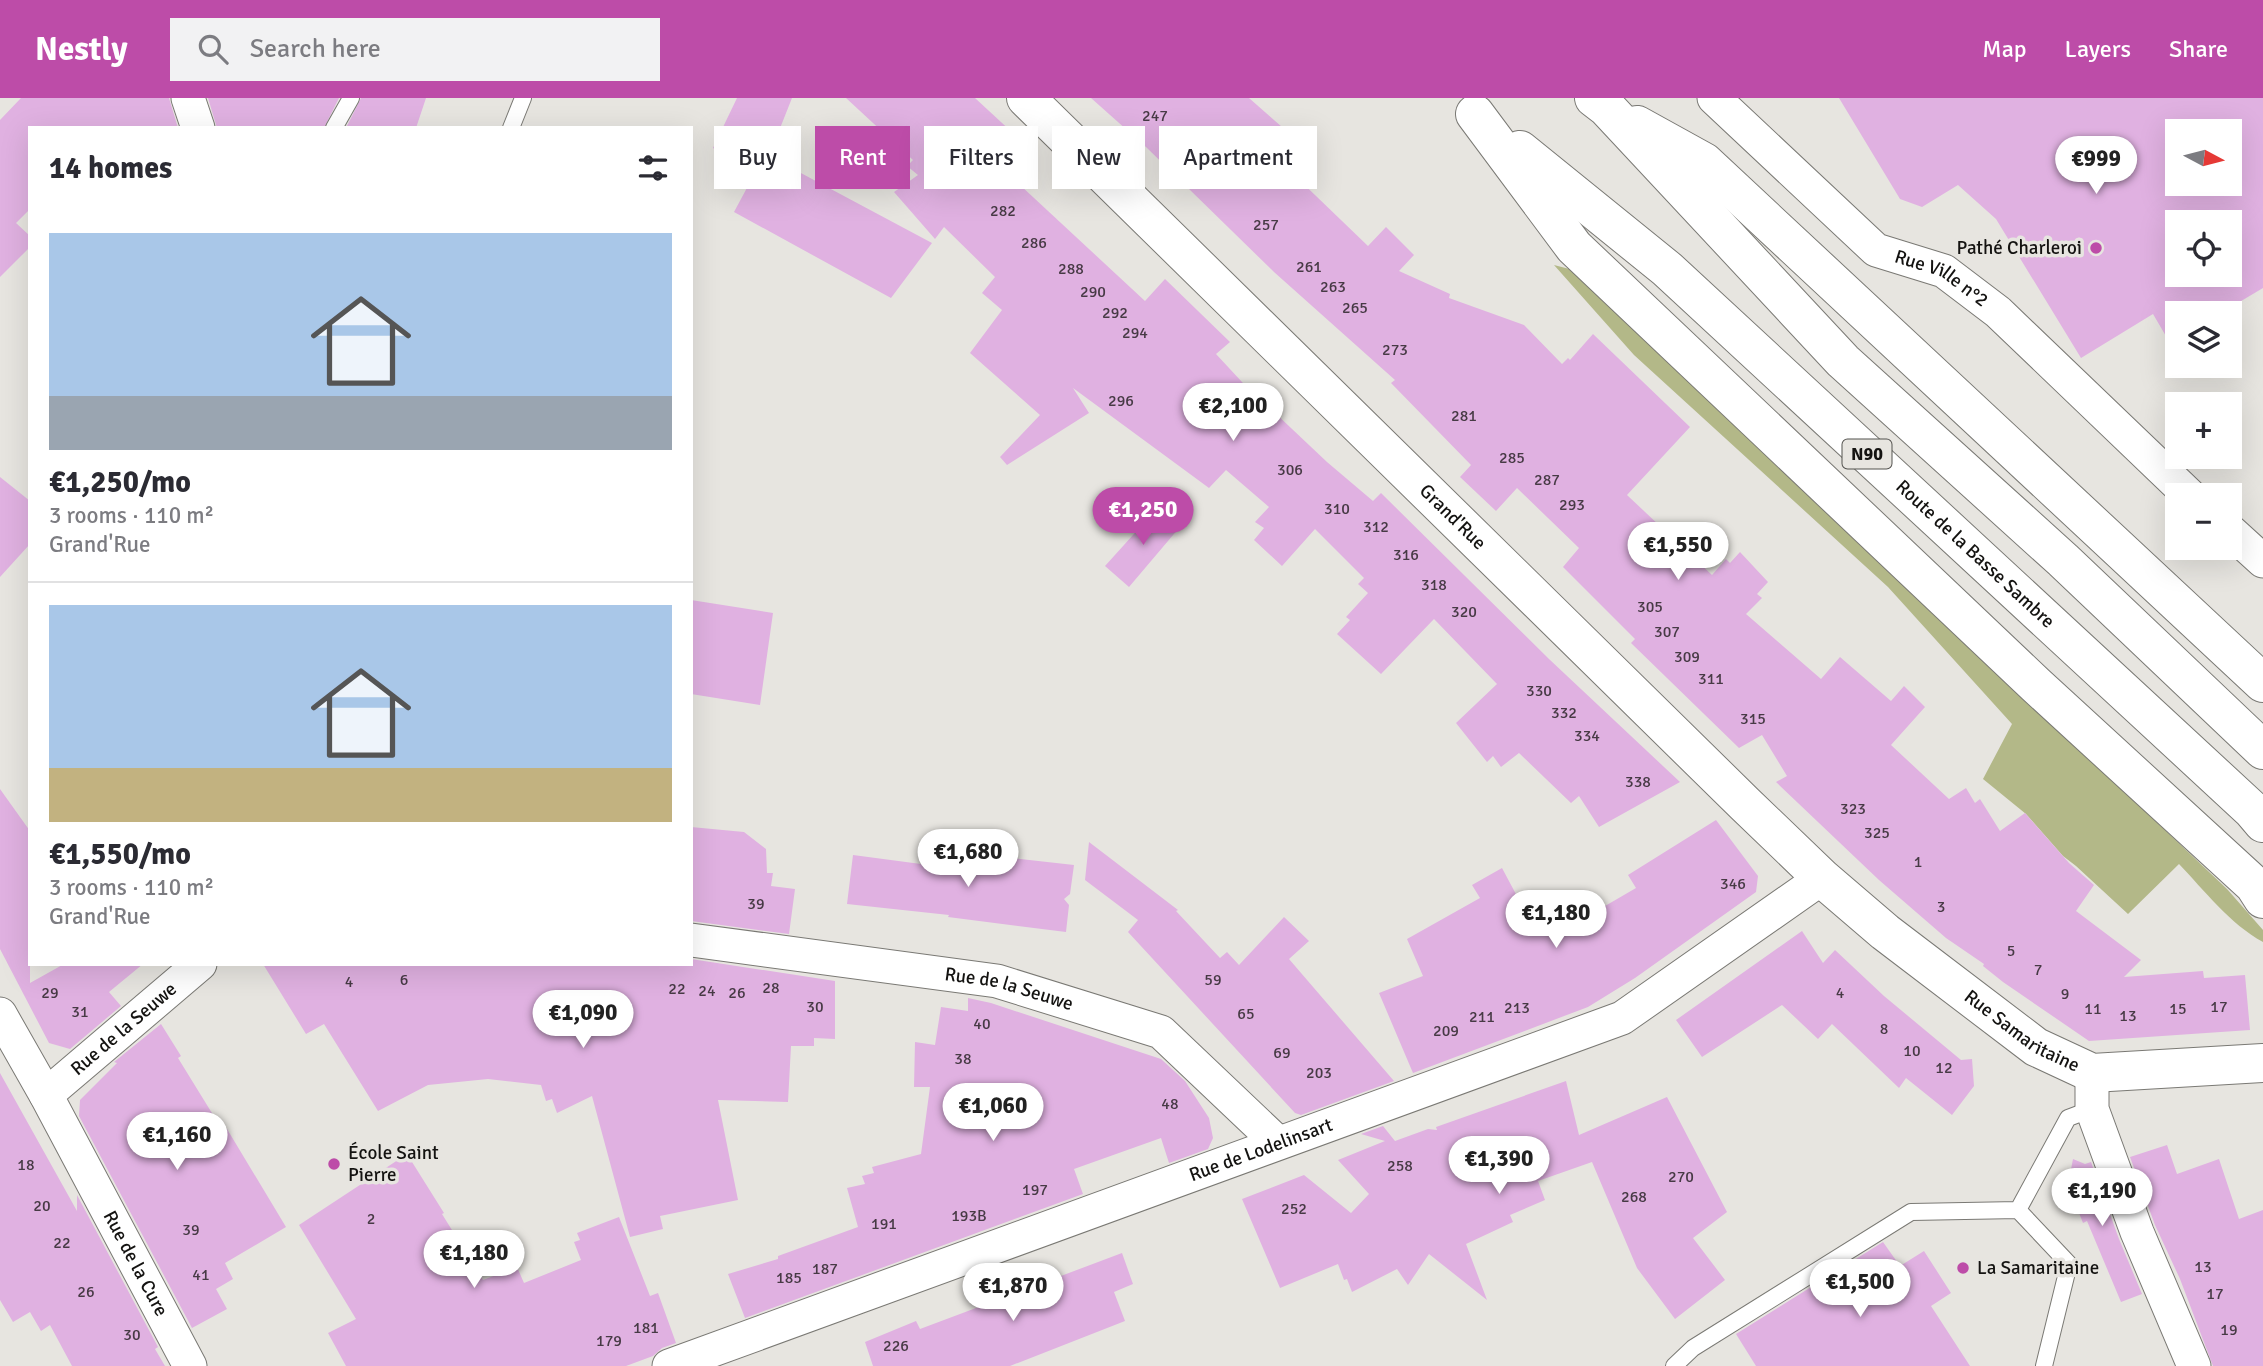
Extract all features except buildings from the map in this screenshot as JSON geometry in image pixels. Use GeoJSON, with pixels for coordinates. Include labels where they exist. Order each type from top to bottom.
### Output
{"type":"FeatureCollection","features":[{"type":"Feature","properties":{"kind":"main road","name":"Grand'Rue"},"geometry":{"type":"LineString","coordinates":[[1026,98],[1822,878],[1885,932]]}},
{"type":"Feature","properties":{"kind":"main road"},"geometry":{"type":"LineString","coordinates":[[1600,103],[1704,162],[2263,683]]}},
{"type":"Feature","properties":{"kind":"main road","name":"N90"},"geometry":{"type":"LineString","coordinates":[[1600,103],[1843,361],[2063,560],[2263,750]]}},
{"type":"Feature","properties":{"kind":"main road"},"geometry":{"type":"LineString","coordinates":[[1468,106],[1574,247],[2036,685],[2254,886],[2263,899]]}},
{"type":"Feature","properties":{"kind":"main road","name":"Route de la Basse Sambre"},"geometry":{"type":"LineString","coordinates":[[1468,106],[1667,269],[2263,823]]}},
{"type":"Feature","properties":{"kind":"main road","name":"Rue Samaritaine"},"geometry":{"type":"LineString","coordinates":[[1885,932],[2092,1091],[2263,1063]]}},
{"type":"Feature","properties":{"kind":"street"},"geometry":{"type":"LineString","coordinates":[[188,98],[197,126]]}},
{"type":"Feature","properties":{"kind":"street","name":"Rue Ville n°2"},"geometry":{"type":"LineString","coordinates":[[1714,98],[1876,250],[1944,271],[1998,312],[2177,483]]}},
{"type":"Feature","properties":{"kind":"street"},"geometry":{"type":"LineString","coordinates":[[2242,542],[2263,561]]}},
{"type":"Feature","properties":{"kind":"street","name":"Rue de Lodelinsart"},"geometry":{"type":"LineString","coordinates":[[669,1366],[1622,1018],[1822,878]]}},
{"type":"Feature","properties":{"kind":"street","name":"Rue de la Seuwe"},"geometry":{"type":"LineString","coordinates":[[693,940],[997,981],[1161,1032],[1278,1143]]}},
{"type":"Feature","properties":{"kind":"street","name":"Rue de la Seuwe"},"geometry":{"type":"LineString","coordinates":[[46,1095],[198,966]]}},
{"type":"Feature","properties":{"kind":"street","name":"Rue de la Cure"},"geometry":{"type":"LineString","coordinates":[[0,1014],[190,1366]]}},
{"type":"Feature","properties":{"kind":"street"},"geometry":{"type":"LineString","coordinates":[[2092,1091],[2137,1232],[2194,1366]]}},
{"type":"Feature","properties":{"kind":"lane"},"geometry":{"type":"LineString","coordinates":[[335,126],[351,98]]}},
{"type":"Feature","properties":{"kind":"lane"},"geometry":{"type":"LineString","coordinates":[[512,126],[523,98]]}},
{"type":"Feature","properties":{"kind":"lane"},"geometry":{"type":"LineString","coordinates":[[2018,1210],[2068,1118],[2092,1091]]}},
{"type":"Feature","properties":{"kind":"lane"},"geometry":{"type":"LineString","coordinates":[[1674,1366],[1693,1348],[1911,1212],[2018,1210],[2069,1264],[2044,1366]]}},
{"type":"Feature","properties":{"kind":"green space"},"geometry":{"type":"Polygon","coordinates":[[[1554,265],[1577,271],[2227,889],[2263,930],[2263,942],[2239,926],[2179,864],[2128,914],[2063,856],[2026,814],[1983,779],[2012,724],[1888,587],[1634,355],[1554,265]]]}},
{"type":"Feature","properties":{"kind":"place","name":"Pathé Charleroi"},"geometry":{"type":"Point","coordinates":[2096,248]}},
{"type":"Feature","properties":{"kind":"place","name":"École Saint Pierre"},"geometry":{"type":"Point","coordinates":[334,1164]}},
{"type":"Feature","properties":{"kind":"place","name":"La Samaritaine"},"geometry":{"type":"Point","coordinates":[1963,1268]}}]}
